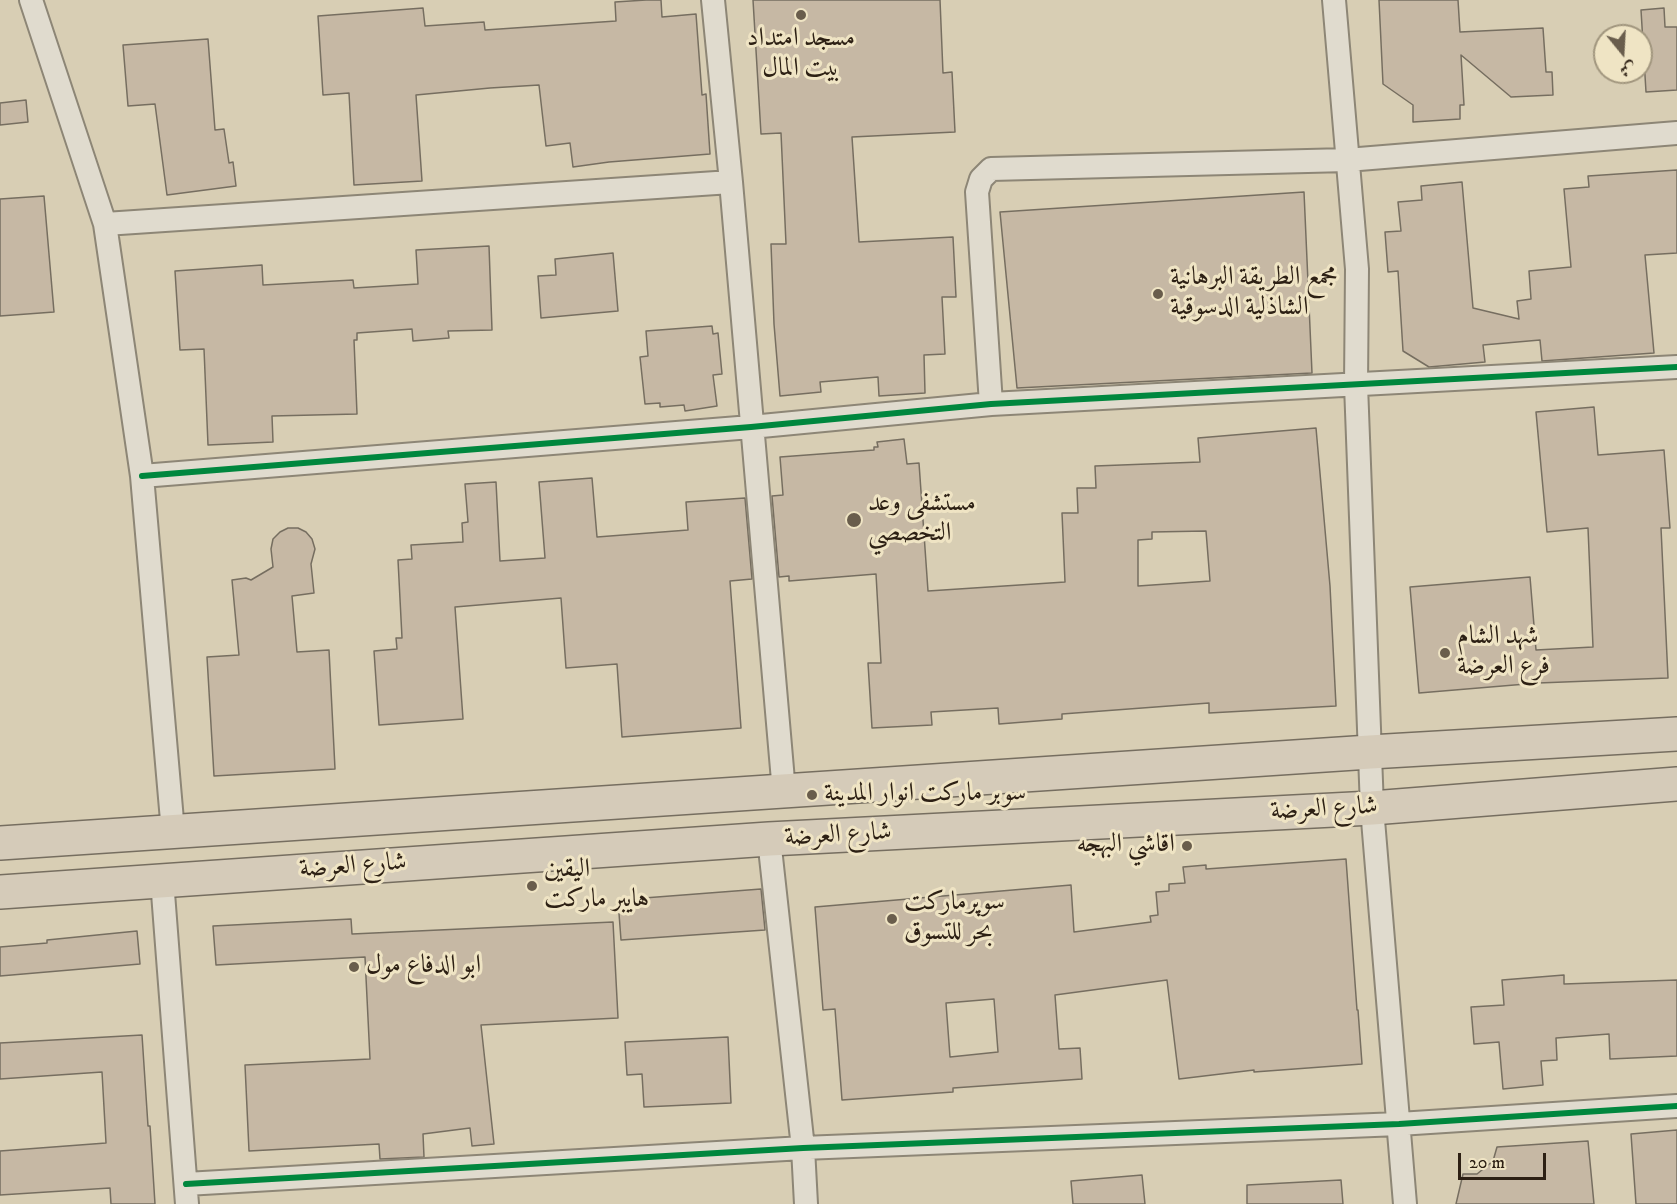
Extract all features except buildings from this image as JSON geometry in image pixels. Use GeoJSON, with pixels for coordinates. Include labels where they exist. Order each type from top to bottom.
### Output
{"type":"FeatureCollection","features":[{"type":"Feature","properties":{"kind":"main road","name":"شارع العرضة"},"geometry":{"type":"LineString","coordinates":[[0,843],[1370,752],[1677,734]]}},
{"type":"Feature","properties":{"kind":"main road"},"geometry":{"type":"LineString","coordinates":[[976,779],[980,828]]}},
{"type":"Feature","properties":{"kind":"main road","name":"شارع العرضة"},"geometry":{"type":"LineString","coordinates":[[0,892],[162,879],[769,839],[1372,808],[1677,784]]}},
{"type":"Feature","properties":{"kind":"street"},"geometry":{"type":"LineString","coordinates":[[31,0],[105,224],[142,476],[173,832]]}},
{"type":"Feature","properties":{"kind":"street"},"geometry":{"type":"LineString","coordinates":[[713,0],[784,792]]}},
{"type":"Feature","properties":{"kind":"street"},"geometry":{"type":"LineString","coordinates":[[1334,0],[1357,269],[1356,385],[1372,808],[1405,1204]]}},
{"type":"Feature","properties":{"kind":"street"},"geometry":{"type":"LineString","coordinates":[[991,404],[977,192],[981,179],[991,169],[1347,160],[1677,133]]}},
{"type":"Feature","properties":{"kind":"street"},"geometry":{"type":"LineString","coordinates":[[105,224],[731,182]]}},
{"type":"Feature","properties":{"kind":"street"},"geometry":{"type":"LineString","coordinates":[[142,476],[751,427],[991,404],[1677,367]]}},
{"type":"Feature","properties":{"kind":"street"},"geometry":{"type":"LineString","coordinates":[[769,839],[803,1148],[806,1204]]}},
{"type":"Feature","properties":{"kind":"street"},"geometry":{"type":"LineString","coordinates":[[162,879],[187,1194],[803,1148],[1399,1124],[1677,1106]]}},
{"type":"Feature","properties":{"kind":"cycle path"},"geometry":{"type":"LineString","coordinates":[[142,476],[751,427],[991,404],[1677,367]]}},
{"type":"Feature","properties":{"kind":"cycle path"},"geometry":{"type":"LineString","coordinates":[[186,1184],[803,1148],[1399,1124],[1677,1106]]}},
{"type":"Feature","properties":{"kind":"place","name":"مسجد امتداد بيت المال"},"geometry":{"type":"Point","coordinates":[801,15]}},
{"type":"Feature","properties":{"kind":"place","name":"مجمع الطريقة البرهانية الشاذلية الدسوقية"},"geometry":{"type":"Point","coordinates":[1158,294]}},
{"type":"Feature","properties":{"kind":"place","name":"مستشفى وعد التخصصي"},"geometry":{"type":"Point","coordinates":[854,520]}},
{"type":"Feature","properties":{"kind":"place","name":"شهد الشام فرع العرضة"},"geometry":{"type":"Point","coordinates":[1445,653]}},
{"type":"Feature","properties":{"kind":"place","name":"سوبر ماركت انوار المدينة"},"geometry":{"type":"Point","coordinates":[812,795]}},
{"type":"Feature","properties":{"kind":"place","name":"اقاشي البهجه"},"geometry":{"type":"Point","coordinates":[1187,846]}},
{"type":"Feature","properties":{"kind":"place","name":"اليقين هايبر ماركت"},"geometry":{"type":"Point","coordinates":[532,886]}},
{"type":"Feature","properties":{"kind":"place","name":"سوپرمارکت بحر للتسوق"},"geometry":{"type":"Point","coordinates":[892,919]}},
{"type":"Feature","properties":{"kind":"place","name":"ابو الدفاع مول"},"geometry":{"type":"Point","coordinates":[354,967]}}]}
